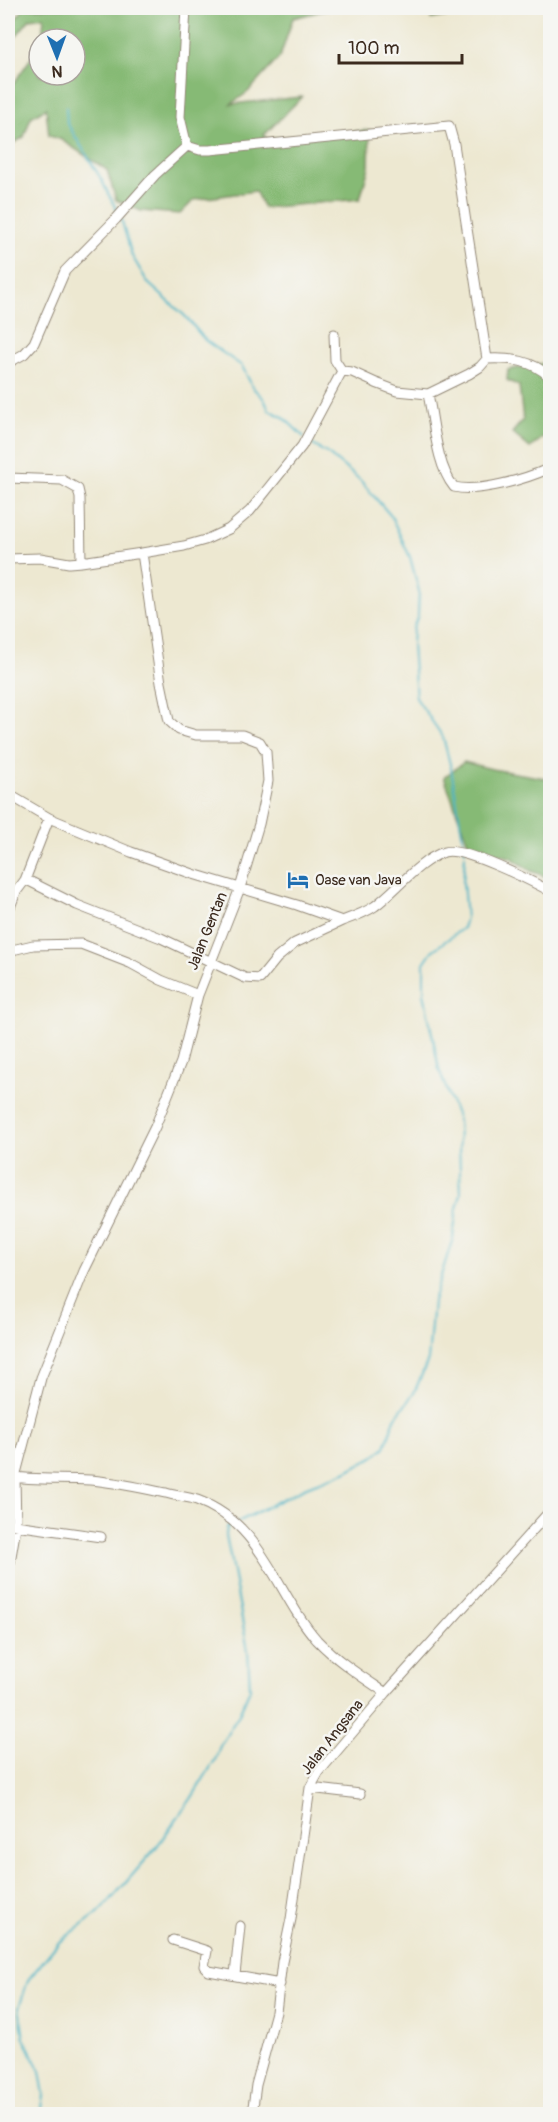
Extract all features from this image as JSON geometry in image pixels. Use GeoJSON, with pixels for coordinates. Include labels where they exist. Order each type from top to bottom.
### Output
{"type":"FeatureCollection","features":[{"type":"Feature","properties":{"kind":"street"},"geometry":{"type":"LineString","coordinates":[[186,8],[180,117],[187,146]]}},
{"type":"Feature","properties":{"kind":"street"},"geometry":{"type":"LineString","coordinates":[[187,146],[210,150],[449,126],[454,144],[487,359],[469,374],[428,394],[397,391],[352,372],[342,371]]}},
{"type":"Feature","properties":{"kind":"street"},"geometry":{"type":"LineString","coordinates":[[8,363],[24,354],[34,343],[65,271],[155,175],[187,146]]}},
{"type":"Feature","properties":{"kind":"street"},"geometry":{"type":"LineString","coordinates":[[334,334],[335,360],[342,371]]}},
{"type":"Feature","properties":{"kind":"street"},"geometry":{"type":"LineString","coordinates":[[487,359],[519,360],[536,366],[550,377]]}},
{"type":"Feature","properties":{"kind":"street"},"geometry":{"type":"LineString","coordinates":[[8,559],[40,558],[69,563],[142,554],[205,540],[229,529],[250,511],[302,446],[342,371]]}},
{"type":"Feature","properties":{"kind":"street"},"geometry":{"type":"LineString","coordinates":[[428,394],[440,455],[448,480],[454,487],[471,489],[527,477],[550,468]]}},
{"type":"Feature","properties":{"kind":"street"},"geometry":{"type":"LineString","coordinates":[[8,478],[62,480],[78,489],[81,562]]}},
{"type":"Feature","properties":{"kind":"street","name":"Jalan Gentan"},"geometry":{"type":"LineString","coordinates":[[8,1574],[12,1526],[11,1477],[41,1378],[84,1271],[155,1127],[181,1062],[198,994],[240,888],[259,824],[268,781],[266,752],[260,742],[242,735],[196,735],[179,730],[169,721],[161,683],[142,554]]}},
{"type":"Feature","properties":{"kind":"street"},"geometry":{"type":"LineString","coordinates":[[8,794],[49,818],[131,852],[297,904],[342,921]]}},
{"type":"Feature","properties":{"kind":"street"},"geometry":{"type":"LineString","coordinates":[[8,912],[16,892],[25,880],[49,818]]}},
{"type":"Feature","properties":{"kind":"street"},"geometry":{"type":"LineString","coordinates":[[25,880],[161,938],[245,978],[260,979],[277,958],[295,943],[375,906],[426,863],[445,852],[473,856],[520,875],[550,891]]}},
{"type":"Feature","properties":{"kind":"street"},"geometry":{"type":"LineString","coordinates":[[8,951],[33,945],[81,944],[198,994]]}},
{"type":"Feature","properties":{"kind":"street"},"geometry":{"type":"LineString","coordinates":[[11,1477],[88,1480],[126,1485],[197,1500],[236,1522],[269,1564],[316,1638],[334,1656],[386,1693]]}},
{"type":"Feature","properties":{"kind":"street","name":"Jalan Angsana"},"geometry":{"type":"LineString","coordinates":[[252,2115],[256,2085],[276,2012],[310,1788],[319,1772],[386,1693],[550,1511]]}},
{"type":"Feature","properties":{"kind":"street"},"geometry":{"type":"LineString","coordinates":[[12,1526],[101,1537]]}},
{"type":"Feature","properties":{"kind":"street"},"geometry":{"type":"LineString","coordinates":[[310,1788],[360,1794]]}},
{"type":"Feature","properties":{"kind":"street"},"geometry":{"type":"LineString","coordinates":[[235,1975],[240,1926]]}},
{"type":"Feature","properties":{"kind":"street"},"geometry":{"type":"LineString","coordinates":[[173,1940],[207,1951],[204,1966],[209,1971],[280,1984]]}},
{"type":"Feature","properties":{"kind":"green space"},"geometry":{"type":"Polygon","coordinates":[[[25,8],[335,8],[293,18],[280,57],[248,92],[231,104],[302,97],[264,135],[267,139],[370,130],[369,167],[360,199],[264,208],[255,191],[194,200],[180,214],[141,211],[116,200],[107,170],[60,139],[49,136],[46,108],[31,117],[24,137],[8,147],[8,92],[27,64],[27,87],[87,87],[87,27],[43,27],[44,17],[30,19],[8,46],[8,27],[25,8]]]}},
{"type":"Feature","properties":{"kind":"green space"},"geometry":{"type":"Polygon","coordinates":[[[430,8],[462,8],[459,14],[431,19],[430,8]]]}},
{"type":"Feature","properties":{"kind":"green space"},"geometry":{"type":"Polygon","coordinates":[[[550,362],[550,432],[530,448],[512,433],[523,420],[519,386],[507,380],[508,370],[550,362]]]}},
{"type":"Feature","properties":{"kind":"green space"},"geometry":{"type":"Polygon","coordinates":[[[464,762],[550,779],[550,878],[531,871],[512,858],[469,846],[444,777],[464,762]]]}},
{"type":"Feature","properties":{"kind":"waterway"},"geometry":{"type":"LineString","coordinates":[[66,107],[67,123],[100,177],[118,213]]}},
{"type":"Feature","properties":{"kind":"waterway"},"geometry":{"type":"LineString","coordinates":[[121,218],[132,256],[148,283],[185,316],[206,341],[242,366],[253,388],[264,399],[269,410],[283,417],[304,437]]}},
{"type":"Feature","properties":{"kind":"waterway"},"geometry":{"type":"LineString","coordinates":[[308,442],[328,454],[359,479],[391,516],[410,557],[419,591],[418,615],[413,629],[412,645],[416,698],[443,737],[451,768],[465,851]]}},
{"type":"Feature","properties":{"kind":"waterway"},"geometry":{"type":"LineString","coordinates":[[238,1522],[304,1488],[345,1472],[373,1457],[385,1447],[395,1418],[414,1393],[428,1360],[433,1301],[453,1238],[461,1194],[458,1120],[439,1069],[424,993],[424,963],[432,951],[463,928],[466,918],[463,882],[465,856]]}},
{"type":"Feature","properties":{"kind":"waterway"},"geometry":{"type":"LineString","coordinates":[[41,2114],[44,2095],[40,2071],[24,2038],[19,2008],[28,1980],[58,1943],[97,1914],[155,1849],[191,1799],[215,1760],[250,1689],[248,1651],[226,1535],[227,1527],[233,1524]]}},
{"type":"Feature","properties":{"kind":"place","name":"Oase van Java"},"geometry":{"type":"Point","coordinates":[298,880]}}]}
